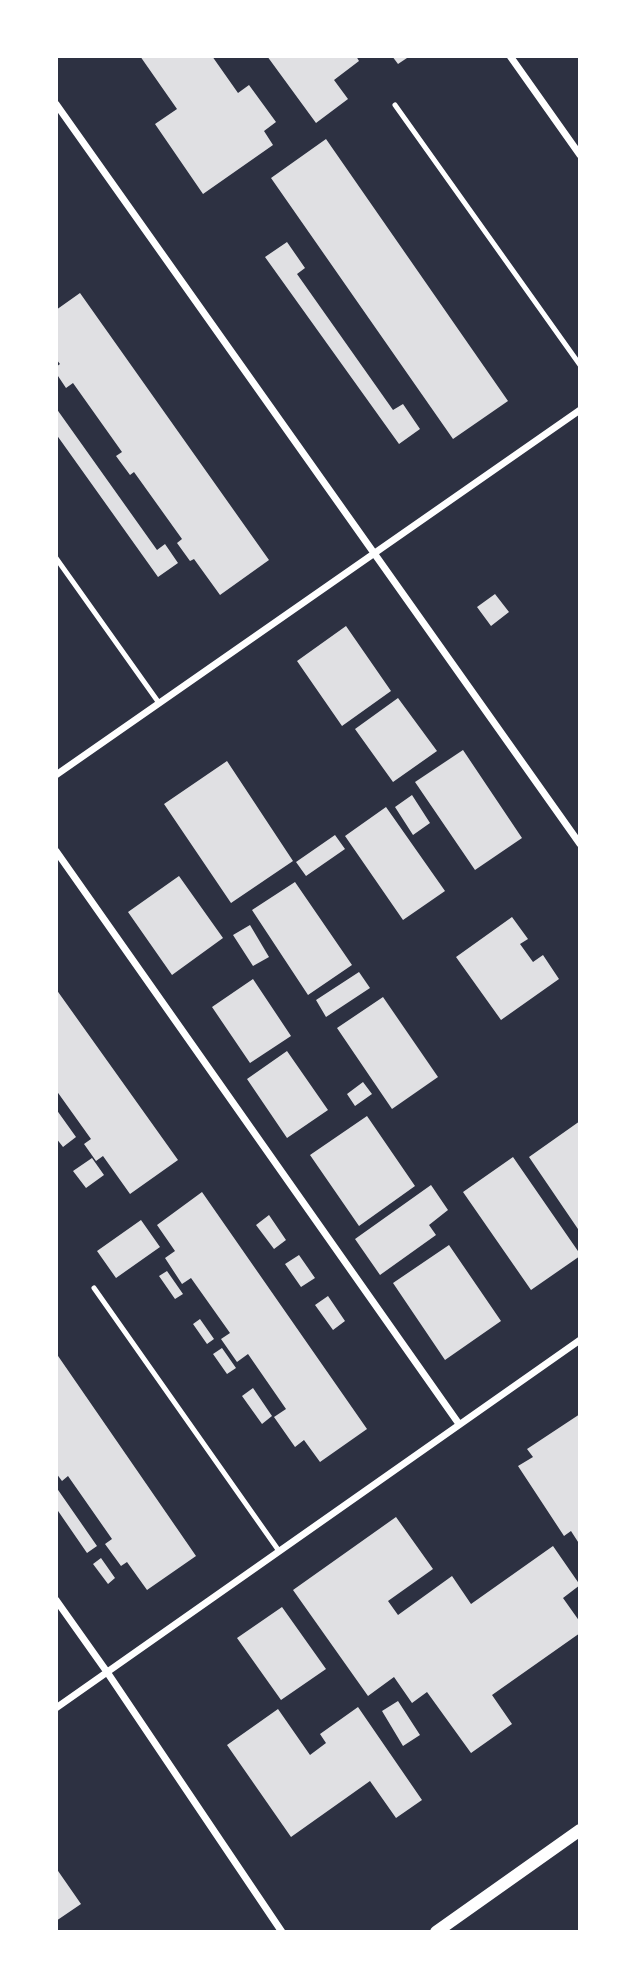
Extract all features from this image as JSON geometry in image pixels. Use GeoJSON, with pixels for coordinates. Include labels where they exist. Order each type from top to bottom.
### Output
{"type":"FeatureCollection","features":[{"type":"Feature","properties":{"kind":"street"},"geometry":{"type":"LineString","coordinates":[[510,56],[580,155]]}},
{"type":"Feature","properties":{"kind":"street"},"geometry":{"type":"LineString","coordinates":[[56,104],[580,844]]}},
{"type":"Feature","properties":{"kind":"street"},"geometry":{"type":"LineString","coordinates":[[56,775],[580,410]]}},
{"type":"Feature","properties":{"kind":"street"},"geometry":{"type":"LineString","coordinates":[[56,851],[459,1424]]}},
{"type":"Feature","properties":{"kind":"street"},"geometry":{"type":"LineString","coordinates":[[56,1708],[580,1340]]}},
{"type":"Feature","properties":{"kind":"street"},"geometry":{"type":"LineString","coordinates":[[56,1600],[282,1932]]}},
{"type":"Feature","properties":{"kind":"street"},"geometry":{"type":"LineString","coordinates":[[436,1932],[580,1830]]}},
{"type":"Feature","properties":{"kind":"lane"},"geometry":{"type":"LineString","coordinates":[[395,105],[580,365]]}},
{"type":"Feature","properties":{"kind":"lane"},"geometry":{"type":"LineString","coordinates":[[56,558],[159,704]]}},
{"type":"Feature","properties":{"kind":"lane"},"geometry":{"type":"LineString","coordinates":[[93,1288],[279,1551]]}},
{"type":"Feature","properties":{"kind":"building"},"geometry":{"type":"Polygon","coordinates":[[[140,56],[212,56],[238,93],[249,85],[276,122],[264,131],[273,145],[203,194],[155,124],[177,109],[140,56]]]}},
{"type":"Feature","properties":{"kind":"building"},"geometry":{"type":"Polygon","coordinates":[[[267,56],[356,56],[359,61],[334,80],[348,99],[316,123],[267,56]]]}},
{"type":"Feature","properties":{"kind":"building"},"geometry":{"type":"Polygon","coordinates":[[[392,56],[410,56],[398,64],[392,56]]]}},
{"type":"Feature","properties":{"kind":"building"},"geometry":{"type":"Polygon","coordinates":[[[326,139],[508,401],[453,439],[271,178],[326,139]]]}},
{"type":"Feature","properties":{"kind":"building"},"geometry":{"type":"Polygon","coordinates":[[[287,242],[305,268],[297,274],[393,410],[403,404],[420,429],[399,444],[265,257],[287,242]]]}},
{"type":"Feature","properties":{"kind":"building"},"geometry":{"type":"Polygon","coordinates":[[[80,293],[269,560],[220,595],[194,559],[190,561],[177,543],[182,539],[134,472],[130,475],[116,456],[122,452],[73,383],[66,388],[56,373],[56,367],[60,364],[56,359],[56,310],[80,293]]]}},
{"type":"Feature","properties":{"kind":"building"},"geometry":{"type":"Polygon","coordinates":[[[56,408],[157,550],[165,544],[178,563],[158,577],[56,434],[56,408]]]}},
{"type":"Feature","properties":{"kind":"building"},"geometry":{"type":"Polygon","coordinates":[[[495,594],[509,612],[491,626],[477,607],[495,594]]]}},
{"type":"Feature","properties":{"kind":"building"},"geometry":{"type":"Polygon","coordinates":[[[346,626],[391,691],[342,726],[297,661],[346,626]]]}},
{"type":"Feature","properties":{"kind":"building"},"geometry":{"type":"Polygon","coordinates":[[[398,698],[437,751],[393,782],[355,729],[398,698]]]}},
{"type":"Feature","properties":{"kind":"building"},"geometry":{"type":"Polygon","coordinates":[[[463,750],[522,838],[475,870],[415,782],[463,750]]]}},
{"type":"Feature","properties":{"kind":"building"},"geometry":{"type":"Polygon","coordinates":[[[227,761],[293,861],[231,903],[164,804],[227,761]]]}},
{"type":"Feature","properties":{"kind":"building"},"geometry":{"type":"Polygon","coordinates":[[[412,795],[430,823],[413,835],[395,807],[412,795]]]}},
{"type":"Feature","properties":{"kind":"building"},"geometry":{"type":"Polygon","coordinates":[[[386,807],[445,891],[403,920],[345,836],[386,807]]]}},
{"type":"Feature","properties":{"kind":"building"},"geometry":{"type":"Polygon","coordinates":[[[335,835],[345,849],[306,876],[296,862],[335,835]]]}},
{"type":"Feature","properties":{"kind":"building"},"geometry":{"type":"Polygon","coordinates":[[[179,876],[223,938],[172,975],[128,912],[179,876]]]}},
{"type":"Feature","properties":{"kind":"building"},"geometry":{"type":"Polygon","coordinates":[[[295,882],[352,965],[308,995],[252,910],[295,882]]]}},
{"type":"Feature","properties":{"kind":"building"},"geometry":{"type":"Polygon","coordinates":[[[512,917],[528,939],[520,944],[533,962],[543,955],[559,979],[501,1020],[456,957],[512,917]]]}},
{"type":"Feature","properties":{"kind":"building"},"geometry":{"type":"Polygon","coordinates":[[[250,925],[269,957],[253,966],[233,935],[250,925]]]}},
{"type":"Feature","properties":{"kind":"building"},"geometry":{"type":"Polygon","coordinates":[[[359,972],[370,988],[326,1017],[316,1000],[359,972]]]}},
{"type":"Feature","properties":{"kind":"building"},"geometry":{"type":"Polygon","coordinates":[[[253,979],[291,1036],[250,1063],[212,1007],[253,979]]]}},
{"type":"Feature","properties":{"kind":"building"},"geometry":{"type":"Polygon","coordinates":[[[56,989],[178,1160],[130,1194],[103,1156],[96,1161],[84,1144],[91,1139],[56,1090],[56,989]]]}},
{"type":"Feature","properties":{"kind":"building"},"geometry":{"type":"Polygon","coordinates":[[[383,997],[438,1077],[392,1109],[337,1028],[383,997]]]}},
{"type":"Feature","properties":{"kind":"building"},"geometry":{"type":"Polygon","coordinates":[[[287,1051],[328,1110],[287,1138],[247,1079],[287,1051]]]}},
{"type":"Feature","properties":{"kind":"building"},"geometry":{"type":"Polygon","coordinates":[[[363,1082],[372,1094],[355,1106],[347,1094],[363,1082]]]}},
{"type":"Feature","properties":{"kind":"building"},"geometry":{"type":"Polygon","coordinates":[[[56,1109],[76,1137],[63,1147],[56,1138],[56,1109]]]}},
{"type":"Feature","properties":{"kind":"building"},"geometry":{"type":"Polygon","coordinates":[[[367,1116],[415,1186],[359,1226],[310,1155],[367,1116]]]}},
{"type":"Feature","properties":{"kind":"building"},"geometry":{"type":"Polygon","coordinates":[[[580,1121],[580,1232],[529,1157],[580,1121]]]}},
{"type":"Feature","properties":{"kind":"building"},"geometry":{"type":"Polygon","coordinates":[[[513,1157],[580,1254],[531,1290],[463,1192],[513,1157]]]}},
{"type":"Feature","properties":{"kind":"building"},"geometry":{"type":"Polygon","coordinates":[[[92,1158],[104,1175],[86,1188],[73,1171],[92,1158]]]}},
{"type":"Feature","properties":{"kind":"building"},"geometry":{"type":"Polygon","coordinates":[[[431,1185],[448,1210],[429,1225],[436,1235],[380,1275],[355,1239],[431,1185]]]}},
{"type":"Feature","properties":{"kind":"building"},"geometry":{"type":"Polygon","coordinates":[[[202,1192],[367,1429],[320,1462],[304,1440],[295,1447],[274,1417],[286,1409],[248,1354],[237,1362],[221,1339],[230,1333],[191,1278],[182,1284],[165,1258],[175,1251],[157,1225],[202,1192]]]}},
{"type":"Feature","properties":{"kind":"building"},"geometry":{"type":"Polygon","coordinates":[[[269,1215],[286,1240],[274,1249],[256,1225],[269,1215]]]}},
{"type":"Feature","properties":{"kind":"building"},"geometry":{"type":"Polygon","coordinates":[[[141,1220],[160,1247],[116,1278],[97,1251],[141,1220]]]}},
{"type":"Feature","properties":{"kind":"building"},"geometry":{"type":"Polygon","coordinates":[[[449,1245],[501,1321],[445,1360],[393,1283],[449,1245]]]}},
{"type":"Feature","properties":{"kind":"building"},"geometry":{"type":"Polygon","coordinates":[[[299,1255],[315,1278],[301,1287],[285,1264],[299,1255]]]}},
{"type":"Feature","properties":{"kind":"building"},"geometry":{"type":"Polygon","coordinates":[[[167,1271],[183,1294],[175,1299],[159,1276],[167,1271]]]}},
{"type":"Feature","properties":{"kind":"building"},"geometry":{"type":"Polygon","coordinates":[[[328,1296],[345,1321],[333,1330],[315,1305],[328,1296]]]}},
{"type":"Feature","properties":{"kind":"building"},"geometry":{"type":"Polygon","coordinates":[[[200,1319],[214,1339],[207,1344],[193,1324],[200,1319]]]}},
{"type":"Feature","properties":{"kind":"building"},"geometry":{"type":"Polygon","coordinates":[[[222,1348],[236,1368],[227,1374],[213,1354],[222,1348]]]}},
{"type":"Feature","properties":{"kind":"building"},"geometry":{"type":"Polygon","coordinates":[[[56,1353],[196,1556],[147,1590],[127,1562],[121,1566],[105,1544],[112,1539],[68,1476],[62,1481],[56,1473],[56,1353]]]}},
{"type":"Feature","properties":{"kind":"building"},"geometry":{"type":"Polygon","coordinates":[[[253,1388],[272,1416],[262,1424],[242,1396],[253,1388]]]}},
{"type":"Feature","properties":{"kind":"building"},"geometry":{"type":"Polygon","coordinates":[[[580,1414],[580,1545],[571,1531],[564,1536],[518,1466],[533,1457],[527,1449],[580,1414]]]}},
{"type":"Feature","properties":{"kind":"building"},"geometry":{"type":"Polygon","coordinates":[[[56,1487],[97,1546],[87,1553],[56,1508],[56,1487]]]}},
{"type":"Feature","properties":{"kind":"building"},"geometry":{"type":"Polygon","coordinates":[[[396,1517],[433,1569],[388,1601],[398,1615],[452,1576],[471,1604],[553,1546],[580,1585],[563,1598],[580,1622],[580,1633],[492,1695],[512,1724],[471,1753],[427,1692],[412,1703],[394,1677],[368,1696],[293,1590],[396,1517]]]}},
{"type":"Feature","properties":{"kind":"building"},"geometry":{"type":"Polygon","coordinates":[[[101,1558],[115,1578],[108,1584],[93,1564],[101,1558]]]}},
{"type":"Feature","properties":{"kind":"building"},"geometry":{"type":"Polygon","coordinates":[[[282,1607],[326,1669],[281,1700],[237,1638],[282,1607]]]}},
{"type":"Feature","properties":{"kind":"building"},"geometry":{"type":"Polygon","coordinates":[[[398,1701],[420,1735],[403,1746],[382,1711],[398,1701]]]}},
{"type":"Feature","properties":{"kind":"building"},"geometry":{"type":"Polygon","coordinates":[[[358,1707],[422,1800],[396,1818],[370,1781],[291,1837],[227,1745],[278,1709],[310,1755],[326,1743],[320,1734],[358,1707]]]}},
{"type":"Feature","properties":{"kind":"building"},"geometry":{"type":"Polygon","coordinates":[[[56,1868],[81,1904],[56,1921],[56,1868]]]}}]}
